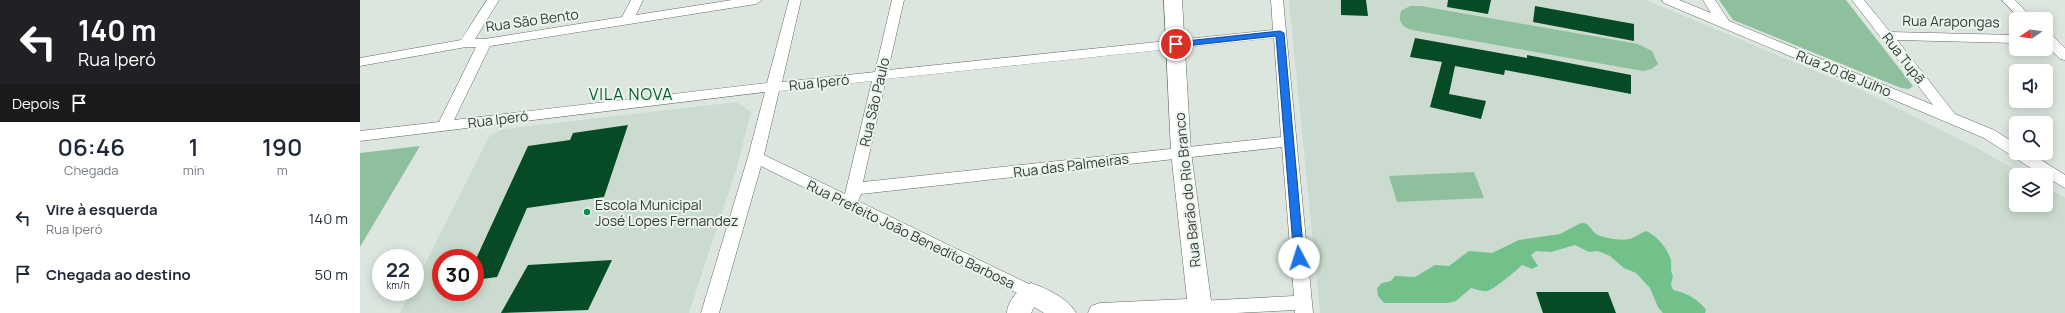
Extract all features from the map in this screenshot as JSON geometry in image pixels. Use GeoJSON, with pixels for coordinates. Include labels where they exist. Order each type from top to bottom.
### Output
{"type":"FeatureCollection","features":[{"type":"Feature","properties":{"kind":"street"},"geometry":{"type":"LineString","coordinates":[[466,44],[493,0]]}},
{"type":"Feature","properties":{"kind":"street"},"geometry":{"type":"LineString","coordinates":[[626,22],[637,0]]}},
{"type":"Feature","properties":{"kind":"street","name":"Rua São Bento"},"geometry":{"type":"LineString","coordinates":[[360,62],[466,44],[485,43],[626,22],[756,0]]}},
{"type":"Feature","properties":{"kind":"street"},"geometry":{"type":"LineString","coordinates":[[710,313],[756,157],[794,0]]}},
{"type":"Feature","properties":{"kind":"street","name":"Rua São Paulo"},"geometry":{"type":"LineString","coordinates":[[853,197],[898,0]]}},
{"type":"Feature","properties":{"kind":"street","name":"Rua Barão do Rio Branco"},"geometry":{"type":"LineString","coordinates":[[1173,0],[1181,152],[1200,308]]}},
{"type":"Feature","properties":{"kind":"street"},"geometry":{"type":"LineString","coordinates":[[1100,313],[1200,308],[1304,307],[1288,141],[1277,0]]}},
{"type":"Feature","properties":{"kind":"street","name":"Rua 20 de Julho"},"geometry":{"type":"LineString","coordinates":[[1668,0],[1950,117],[1989,134],[2009,147]]}},
{"type":"Feature","properties":{"kind":"street"},"geometry":{"type":"LineString","coordinates":[[1709,0],[1724,23]]}},
{"type":"Feature","properties":{"kind":"street","name":"Rua Tupã"},"geometry":{"type":"LineString","coordinates":[[1858,0],[1950,117]]}},
{"type":"Feature","properties":{"kind":"street"},"geometry":{"type":"LineString","coordinates":[[2008,0],[2020,12]]}},
{"type":"Feature","properties":{"kind":"street","name":"Rua Iperó"},"geometry":{"type":"LineString","coordinates":[[360,136],[773,87],[1280,33]]}},
{"type":"Feature","properties":{"kind":"street","name":"Rua Arapongas"},"geometry":{"type":"LineString","coordinates":[[1886,36],[2009,39]]}},
{"type":"Feature","properties":{"kind":"street"},"geometry":{"type":"LineString","coordinates":[[2053,39],[2065,40]]}},
{"type":"Feature","properties":{"kind":"street"},"geometry":{"type":"LineString","coordinates":[[444,126],[485,43]]}},
{"type":"Feature","properties":{"kind":"street"},"geometry":{"type":"LineString","coordinates":[[2053,45],[2065,56]]}},
{"type":"Feature","properties":{"kind":"street","name":"Rua das Palmeiras"},"geometry":{"type":"LineString","coordinates":[[853,197],[1181,152],[1288,141]]}},
{"type":"Feature","properties":{"kind":"street","name":"Rua Prefeito João Benedito Barbosa"},"geometry":{"type":"LineString","coordinates":[[756,157],[853,197],[1031,293],[1064,313]]}},
{"type":"Feature","properties":{"kind":"street"},"geometry":{"type":"LineString","coordinates":[[2030,160],[2065,182]]}},
{"type":"Feature","properties":{"kind":"street"},"geometry":{"type":"LineString","coordinates":[[1019,313],[1019,309],[1031,293]]}},
{"type":"Feature","properties":{"kind":"shaded area"},"geometry":{"type":"Polygon","coordinates":[[[1289,0],[1646,0],[1863,91],[1975,147],[2012,168],[2009,168],[2009,212],[2053,212],[2053,191],[2065,198],[2065,313],[1320,313],[1289,0]]]}},
{"type":"Feature","properties":{"kind":"shaded area","name":"Escola Municipal José Lopes Fernandez"},"geometry":{"type":"Polygon","coordinates":[[[736,102],[751,112],[737,167],[689,313],[400,313],[406,301],[424,301],[424,266],[432,250],[432,301],[484,301],[484,249],[433,249],[490,135],[504,129],[736,102]]]}},
{"type":"Feature","properties":{"kind":"green space"},"geometry":{"type":"Polygon","coordinates":[[[1719,0],[1846,0],[1913,86],[1909,89],[1901,88],[1733,20],[1719,0]]]}},
{"type":"Feature","properties":{"kind":"green space"},"geometry":{"type":"Polygon","coordinates":[[[1410,6],[1421,6],[1638,44],[1652,51],[1658,64],[1652,69],[1643,71],[1412,30],[1405,27],[1400,21],[1401,11],[1410,6]]]}},
{"type":"Feature","properties":{"kind":"green space"},"geometry":{"type":"Polygon","coordinates":[[[420,146],[360,247],[360,153],[420,146]]]}},
{"type":"Feature","properties":{"kind":"green space"},"geometry":{"type":"Polygon","coordinates":[[[1474,172],[1484,198],[1397,202],[1389,176],[1474,172]]]}},
{"type":"Feature","properties":{"kind":"green space"},"geometry":{"type":"Polygon","coordinates":[[[1581,223],[1588,225],[1598,235],[1611,239],[1629,239],[1646,231],[1653,235],[1663,245],[1670,257],[1673,276],[1671,284],[1673,290],[1683,293],[1696,300],[1706,310],[1705,313],[1663,313],[1658,307],[1650,288],[1636,273],[1624,268],[1610,256],[1598,251],[1589,252],[1575,245],[1551,252],[1536,251],[1531,255],[1538,266],[1532,269],[1522,265],[1494,288],[1483,291],[1471,288],[1456,301],[1448,303],[1384,303],[1378,296],[1377,288],[1382,283],[1391,281],[1395,276],[1415,277],[1435,265],[1449,266],[1469,251],[1492,253],[1519,240],[1560,234],[1581,223]]]}},
{"type":"Feature","properties":{"kind":"building"},"geometry":{"type":"Polygon","coordinates":[[[1341,0],[1366,0],[1368,16],[1341,15],[1341,0]]]}},
{"type":"Feature","properties":{"kind":"building"},"geometry":{"type":"Polygon","coordinates":[[[1448,0],[1491,0],[1488,14],[1447,7],[1448,0]]]}},
{"type":"Feature","properties":{"kind":"building"},"geometry":{"type":"Polygon","coordinates":[[[1535,6],[1634,24],[1634,41],[1533,22],[1535,6]]]}},
{"type":"Feature","properties":{"kind":"building"},"geometry":{"type":"Polygon","coordinates":[[[1415,38],[1527,58],[1527,55],[1631,75],[1631,94],[1505,70],[1504,75],[1455,66],[1449,94],[1486,101],[1481,119],[1430,107],[1442,62],[1410,57],[1415,38]]]}},
{"type":"Feature","properties":{"kind":"building"},"geometry":{"type":"Polygon","coordinates":[[[628,125],[604,197],[527,208],[497,277],[484,279],[484,249],[481,249],[528,146],[570,140],[573,133],[628,125]]]}},
{"type":"Feature","properties":{"kind":"building"},"geometry":{"type":"Polygon","coordinates":[[[612,260],[588,310],[501,313],[528,265],[612,260]]]}},
{"type":"Feature","properties":{"kind":"building"},"geometry":{"type":"Polygon","coordinates":[[[1536,292],[1608,292],[1616,313],[1543,313],[1536,292]]]}},
{"type":"Feature","properties":{"kind":"place","name":"Escola Municipal José Lopes Fernandez"},"geometry":{"type":"Point","coordinates":[587,212]}},
{"type":"Feature","properties":{"kind":"district","name":"VILA NOVA"},"geometry":{"type":"Point","coordinates":[631,94]}},
{"type":"Feature","properties":{"kind":"route"},"geometry":{"type":"LineString","coordinates":[[1176,44],[1280,33],[1299,258]]}}]}
